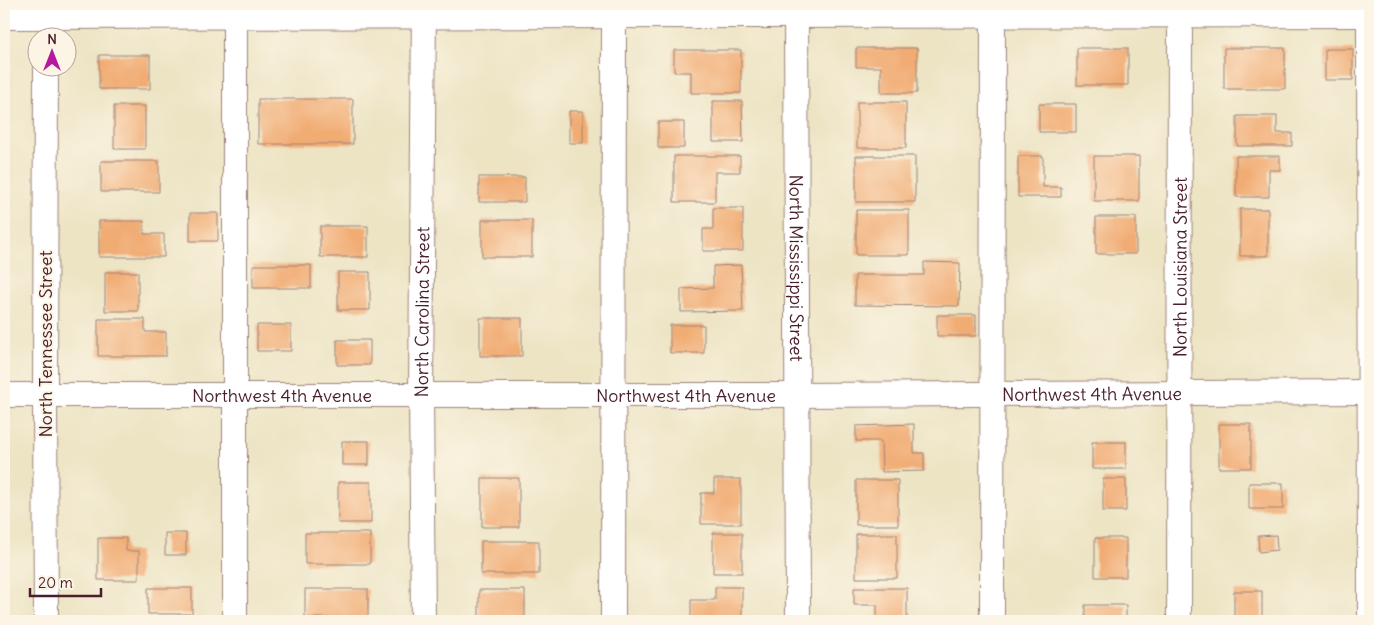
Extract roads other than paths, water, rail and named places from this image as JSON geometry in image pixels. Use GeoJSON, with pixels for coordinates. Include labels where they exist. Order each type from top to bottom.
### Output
{"type":"FeatureCollection","features":[{"type":"Feature","properties":{"kind":"street"},"geometry":{"type":"LineString","coordinates":[[4,16],[46,19],[424,10],[614,16],[796,10],[993,15],[1180,10],[1370,14],[1370,621]]}},
{"type":"Feature","properties":{"kind":"street","name":"North Carolina Street"},"geometry":{"type":"LineString","coordinates":[[423,621],[421,394],[424,10]]}},
{"type":"Feature","properties":{"kind":"street","name":"North Mississippi Street"},"geometry":{"type":"LineString","coordinates":[[796,10],[798,621]]}},
{"type":"Feature","properties":{"kind":"street","name":"North Louisiana Street"},"geometry":{"type":"LineString","coordinates":[[1180,10],[1180,621]]}},
{"type":"Feature","properties":{"kind":"street"},"geometry":{"type":"LineString","coordinates":[[992,621],[993,15]]}},
{"type":"Feature","properties":{"kind":"street"},"geometry":{"type":"LineString","coordinates":[[234,16],[234,621]]}},
{"type":"Feature","properties":{"kind":"street"},"geometry":{"type":"LineString","coordinates":[[613,621],[614,16]]}},
{"type":"Feature","properties":{"kind":"street","name":"North Tennessee Street"},"geometry":{"type":"LineString","coordinates":[[46,78],[44,395],[46,621]]}},
{"type":"Feature","properties":{"kind":"street","name":"Northwest 4th Avenue"},"geometry":{"type":"LineString","coordinates":[[4,395],[797,395],[1370,392]]}}]}
